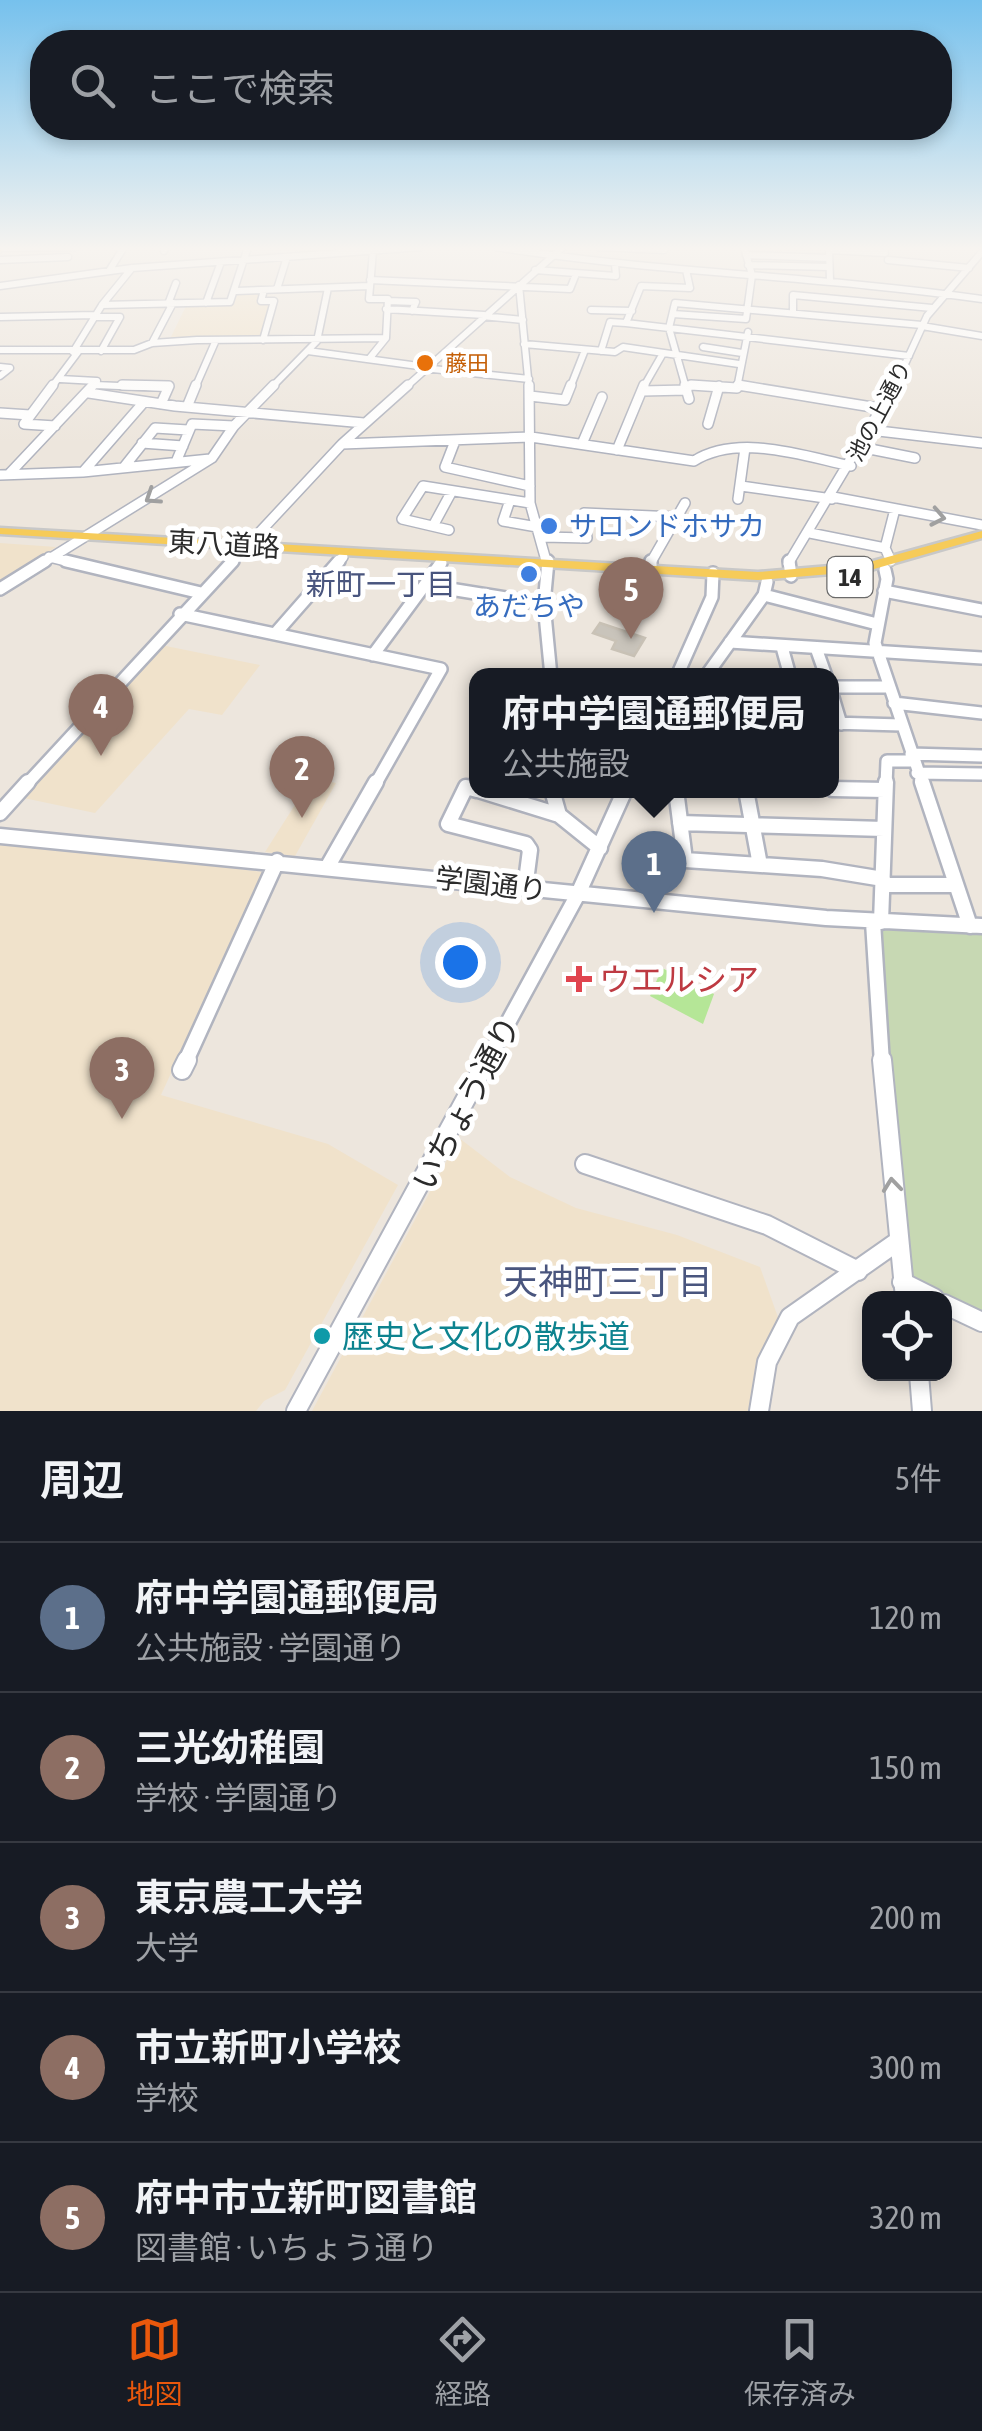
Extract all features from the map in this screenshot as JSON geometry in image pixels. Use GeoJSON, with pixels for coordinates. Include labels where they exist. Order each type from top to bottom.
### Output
{"type":"FeatureCollection","features":[{"type":"Feature","properties":{"kind":"main road","name":"東八道路"},"geometry":{"type":"LineString","coordinates":[[0,534],[713,577],[790,576],[888,566]]}},
{"type":"Feature","properties":{"kind":"main road","name":"東八道路"},"geometry":{"type":"LineString","coordinates":[[246,548],[441,564],[650,570],[766,588],[828,580],[982,538]]}},
{"type":"Feature","properties":{"kind":"street"},"geometry":{"type":"LineString","coordinates":[[56,426],[24,424],[60,379],[97,313]]}},
{"type":"Feature","properties":{"kind":"street"},"geometry":{"type":"LineString","coordinates":[[152,343],[167,313]]}},
{"type":"Feature","properties":{"kind":"street"},"geometry":{"type":"LineString","coordinates":[[263,340],[271,313]]}},
{"type":"Feature","properties":{"kind":"street"},"geometry":{"type":"LineString","coordinates":[[0,589],[212,458],[234,426],[312,346],[321,313]]}},
{"type":"Feature","properties":{"kind":"street"},"geometry":{"type":"LineString","coordinates":[[369,359],[386,338],[387,313]]}},
{"type":"Feature","properties":{"kind":"street"},"geometry":{"type":"LineString","coordinates":[[445,313],[523,320]]}},
{"type":"Feature","properties":{"kind":"street"},"geometry":{"type":"LineString","coordinates":[[0,813],[180,614],[342,444],[486,313]]}},
{"type":"Feature","properties":{"kind":"street"},"geometry":{"type":"LineString","coordinates":[[522,313],[532,437],[530,502],[548,566],[544,604],[549,668]]}},
{"type":"Feature","properties":{"kind":"street"},"geometry":{"type":"LineString","coordinates":[[626,324],[631,313]]}},
{"type":"Feature","properties":{"kind":"street"},"geometry":{"type":"LineString","coordinates":[[672,313],[669,328],[687,391]]}},
{"type":"Feature","properties":{"kind":"street"},"geometry":{"type":"LineString","coordinates":[[801,313],[982,336]]}},
{"type":"Feature","properties":{"kind":"street","name":"池の上通り"},"geometry":{"type":"LineString","coordinates":[[790,576],[788,565],[884,409],[929,313]]}},
{"type":"Feature","properties":{"kind":"street"},"geometry":{"type":"LineString","coordinates":[[0,317],[120,317],[101,352]]}},
{"type":"Feature","properties":{"kind":"street"},"geometry":{"type":"LineString","coordinates":[[601,351],[610,322],[748,334],[909,356]]}},
{"type":"Feature","properties":{"kind":"street"},"geometry":{"type":"LineString","coordinates":[[702,332],[704,360]]}},
{"type":"Feature","properties":{"kind":"street"},"geometry":{"type":"LineString","coordinates":[[737,388],[748,334]]}},
{"type":"Feature","properties":{"kind":"street"},"geometry":{"type":"LineString","coordinates":[[0,350],[101,352],[134,350],[152,343],[216,340],[293,340],[291,346],[312,346],[386,338]]}},
{"type":"Feature","properties":{"kind":"street"},"geometry":{"type":"LineString","coordinates":[[188,407],[216,340]]}},
{"type":"Feature","properties":{"kind":"street"},"geometry":{"type":"LineString","coordinates":[[524,344],[615,352],[623,347],[662,356],[739,364]]}},
{"type":"Feature","properties":{"kind":"street"},"geometry":{"type":"LineString","coordinates":[[312,346],[424,368],[529,379]]}},
{"type":"Feature","properties":{"kind":"street"},"geometry":{"type":"LineString","coordinates":[[703,347],[742,353]]}},
{"type":"Feature","properties":{"kind":"street"},"geometry":{"type":"LineString","coordinates":[[530,396],[565,400],[585,350]]}},
{"type":"Feature","properties":{"kind":"street"},"geometry":{"type":"LineString","coordinates":[[617,450],[642,390],[662,356]]}},
{"type":"Feature","properties":{"kind":"street"},"geometry":{"type":"LineString","coordinates":[[0,367],[10,368],[0,376]]}},
{"type":"Feature","properties":{"kind":"street"},"geometry":{"type":"LineString","coordinates":[[5,475],[97,381],[60,379]]}},
{"type":"Feature","properties":{"kind":"street"},"geometry":{"type":"LineString","coordinates":[[92,389],[168,386],[161,404]]}},
{"type":"Feature","properties":{"kind":"street"},"geometry":{"type":"LineString","coordinates":[[642,390],[687,391],[719,386],[884,409]]}},
{"type":"Feature","properties":{"kind":"street"},"geometry":{"type":"LineString","coordinates":[[708,424],[719,386]]}},
{"type":"Feature","properties":{"kind":"street"},"geometry":{"type":"LineString","coordinates":[[92,389],[144,402],[364,423]]}},
{"type":"Feature","properties":{"kind":"street"},"geometry":{"type":"LineString","coordinates":[[582,444],[602,397]]}},
{"type":"Feature","properties":{"kind":"street"},"geometry":{"type":"LineString","coordinates":[[82,472],[144,402]]}},
{"type":"Feature","properties":{"kind":"street"},"geometry":{"type":"LineString","coordinates":[[0,414],[30,415]]}},
{"type":"Feature","properties":{"kind":"street"},"geometry":{"type":"LineString","coordinates":[[176,462],[192,424],[234,426]]}},
{"type":"Feature","properties":{"kind":"street"},"geometry":{"type":"LineString","coordinates":[[124,467],[155,428],[188,430]]}},
{"type":"Feature","properties":{"kind":"street"},"geometry":{"type":"LineString","coordinates":[[870,430],[982,444]]}},
{"type":"Feature","properties":{"kind":"street"},"geometry":{"type":"LineString","coordinates":[[860,447],[914,462],[921,436]]}},
{"type":"Feature","properties":{"kind":"street"},"geometry":{"type":"LineString","coordinates":[[342,444],[532,437],[694,462],[703,452],[718,447],[851,466]]}},
{"type":"Feature","properties":{"kind":"street"},"geometry":{"type":"LineString","coordinates":[[454,441],[445,467],[476,469],[497,482],[530,486]]}},
{"type":"Feature","properties":{"kind":"street"},"geometry":{"type":"LineString","coordinates":[[142,444],[183,446]]}},
{"type":"Feature","properties":{"kind":"street"},"geometry":{"type":"LineString","coordinates":[[738,499],[745,448]]}},
{"type":"Feature","properties":{"kind":"street"},"geometry":{"type":"LineString","coordinates":[[5,475],[82,472],[212,458]]}},
{"type":"Feature","properties":{"kind":"street"},"geometry":{"type":"LineString","coordinates":[[450,530],[402,519],[424,486],[530,502]]}},
{"type":"Feature","properties":{"kind":"street"},"geometry":{"type":"LineString","coordinates":[[741,486],[982,525]]}},
{"type":"Feature","properties":{"kind":"street"},"geometry":{"type":"LineString","coordinates":[[432,526],[452,491]]}},
{"type":"Feature","properties":{"kind":"street"},"geometry":{"type":"LineString","coordinates":[[510,500],[502,521],[540,532],[586,538],[584,514],[676,517]]}},
{"type":"Feature","properties":{"kind":"street"},"geometry":{"type":"LineString","coordinates":[[650,570],[650,562],[685,502]]}},
{"type":"Feature","properties":{"kind":"street"},"geometry":{"type":"LineString","coordinates":[[895,509],[885,548],[888,579],[878,624],[878,649],[956,885],[976,926]]}},
{"type":"Feature","properties":{"kind":"street"},"geometry":{"type":"LineString","coordinates":[[810,533],[885,548]]}},
{"type":"Feature","properties":{"kind":"street"},"geometry":{"type":"LineString","coordinates":[[50,557],[201,593]]}},
{"type":"Feature","properties":{"kind":"street"},"geometry":{"type":"LineString","coordinates":[[274,634],[343,557]]}},
{"type":"Feature","properties":{"kind":"street"},"geometry":{"type":"LineString","coordinates":[[373,655],[441,564]]}},
{"type":"Feature","properties":{"kind":"street"},"geometry":{"type":"LineString","coordinates":[[681,668],[712,597],[713,577]]}},
{"type":"Feature","properties":{"kind":"street"},"geometry":{"type":"LineString","coordinates":[[425,585],[544,604]]}},
{"type":"Feature","properties":{"kind":"street"},"geometry":{"type":"LineString","coordinates":[[712,668],[766,588],[878,624]]}},
{"type":"Feature","properties":{"kind":"street"},"geometry":{"type":"LineString","coordinates":[[884,591],[982,610]]}},
{"type":"Feature","properties":{"kind":"street"},"geometry":{"type":"LineString","coordinates":[[180,614],[441,669],[328,866]]}},
{"type":"Feature","properties":{"kind":"street"},"geometry":{"type":"LineString","coordinates":[[730,642],[982,658]]}},
{"type":"Feature","properties":{"kind":"street"},"geometry":{"type":"LineString","coordinates":[[782,647],[788,668]]}},
{"type":"Feature","properties":{"kind":"street"},"geometry":{"type":"LineString","coordinates":[[816,648],[823,668]]}},
{"type":"Feature","properties":{"kind":"street"},"geometry":{"type":"LineString","coordinates":[[839,690],[888,688]]}},
{"type":"Feature","properties":{"kind":"street"},"geometry":{"type":"LineString","coordinates":[[894,703],[982,713]]}},
{"type":"Feature","properties":{"kind":"street"},"geometry":{"type":"LineString","coordinates":[[839,724],[901,726]]}},
{"type":"Feature","properties":{"kind":"street"},"geometry":{"type":"LineString","coordinates":[[903,1290],[877,922],[887,761],[982,774],[981,752],[913,763]]}},
{"type":"Feature","properties":{"kind":"street"},"geometry":{"type":"LineString","coordinates":[[469,788],[448,824],[526,844],[530,850],[525,889]]}},
{"type":"Feature","properties":{"kind":"street"},"geometry":{"type":"LineString","coordinates":[[839,789],[885,790]]}},
{"type":"Feature","properties":{"kind":"street"},"geometry":{"type":"LineString","coordinates":[[504,798],[559,815],[600,848]]}},
{"type":"Feature","properties":{"kind":"street"},"geometry":{"type":"LineString","coordinates":[[554,798],[559,815]]}},
{"type":"Feature","properties":{"kind":"street","name":"いちょう通り"},"geometry":{"type":"LineString","coordinates":[[296,1411],[578,894],[622,798]]}},
{"type":"Feature","properties":{"kind":"street"},"geometry":{"type":"LineString","coordinates":[[677,798],[685,860],[760,864],[882,882],[956,885]]}},
{"type":"Feature","properties":{"kind":"street"},"geometry":{"type":"LineString","coordinates":[[748,798],[760,864]]}},
{"type":"Feature","properties":{"kind":"street"},"geometry":{"type":"LineString","coordinates":[[680,823],[884,829]]}},
{"type":"Feature","properties":{"kind":"street","name":"学園通り"},"geometry":{"type":"LineString","coordinates":[[0,836],[877,922],[976,926]]}},
{"type":"Feature","properties":{"kind":"street"},"geometry":{"type":"LineString","coordinates":[[182,1070],[277,861]]}},
{"type":"Feature","properties":{"kind":"street"},"geometry":{"type":"LineString","coordinates":[[584,1164],[767,1226],[858,1271]]}},
{"type":"Feature","properties":{"kind":"street"},"geometry":{"type":"LineString","coordinates":[[759,1411],[767,1362],[790,1317],[898,1242]]}},
{"type":"Feature","properties":{"kind":"street"},"geometry":{"type":"LineString","coordinates":[[952,1308],[982,1322]]}},
{"type":"Feature","properties":{"kind":"street"},"geometry":{"type":"LineString","coordinates":[[920,1381],[922,1411]]}},
{"type":"Feature","properties":{"kind":"shaded area"},"geometry":{"type":"Polygon","coordinates":[[[183,313],[267,313],[260,338],[169,341],[183,313]]]}},
{"type":"Feature","properties":{"kind":"shaded area"},"geometry":{"type":"Polygon","coordinates":[[[0,543],[56,547],[0,583],[0,543]]]}},
{"type":"Feature","properties":{"kind":"shaded area"},"geometry":{"type":"Polygon","coordinates":[[[156,644],[260,665],[222,715],[189,709],[95,813],[19,797],[156,644]]]}},
{"type":"Feature","properties":{"kind":"shaded area"},"geometry":{"type":"Polygon","coordinates":[[[312,778],[336,783],[295,856],[265,852],[312,778]]]}},
{"type":"Feature","properties":{"kind":"shaded area"},"geometry":{"type":"Polygon","coordinates":[[[0,840],[263,872],[161,1095],[328,1144],[398,1185],[285,1390],[264,1401],[256,1411],[0,1411],[0,840]]]}},
{"type":"Feature","properties":{"kind":"shaded area"},"geometry":{"type":"Polygon","coordinates":[[[459,1138],[510,1177],[576,1208],[677,1235],[760,1267],[780,1323],[752,1411],[312,1411],[459,1138]]]}},
{"type":"Feature","properties":{"kind":"green space"},"geometry":{"type":"Polygon","coordinates":[[[872,930],[982,931],[982,1316],[952,1301],[952,1291],[932,1291],[906,1278],[872,930]]]}},
{"type":"Feature","properties":{"kind":"green space"},"geometry":{"type":"Polygon","coordinates":[[[662,968],[714,994],[703,1024],[650,996],[662,968]]]}},
{"type":"Feature","properties":{"kind":"building"},"geometry":{"type":"Polygon","coordinates":[[[600,623],[645,638],[634,656],[612,649],[616,641],[593,633],[600,623]]]}},
{"type":"Feature","properties":{"kind":"place","name":"藤田"},"geometry":{"type":"Point","coordinates":[425,363]}},
{"type":"Feature","properties":{"kind":"place","name":"サロンドホサカ"},"geometry":{"type":"Point","coordinates":[549,526]}},
{"type":"Feature","properties":{"kind":"place","name":"あだちや"},"geometry":{"type":"Point","coordinates":[529,574]}},
{"type":"Feature","properties":{"kind":"place","name":"府中市立新町図書館"},"geometry":{"type":"Point","coordinates":[631,639]}},
{"type":"Feature","properties":{"kind":"place","name":"市立新町小学校"},"geometry":{"type":"Point","coordinates":[101,756]}},
{"type":"Feature","properties":{"kind":"place","name":"三光幼稚園"},"geometry":{"type":"Point","coordinates":[302,818]}},
{"type":"Feature","properties":{"kind":"place","name":"府中学園通郵便局"},"geometry":{"type":"Point","coordinates":[654,913]}},
{"type":"Feature","properties":{"kind":"place","name":"ウエルシア"},"geometry":{"type":"Point","coordinates":[579,979]}},
{"type":"Feature","properties":{"kind":"place","name":"東京農工大学"},"geometry":{"type":"Point","coordinates":[122,1119]}},
{"type":"Feature","properties":{"kind":"place","name":"歴史と文化の散歩道"},"geometry":{"type":"Point","coordinates":[322,1336]}},
{"type":"Feature","properties":{"kind":"district","name":"新町一丁目"},"geometry":{"type":"Point","coordinates":[381,584]}},
{"type":"Feature","properties":{"kind":"district","name":"天神町三丁目"},"geometry":{"type":"Point","coordinates":[608,1281]}}]}
